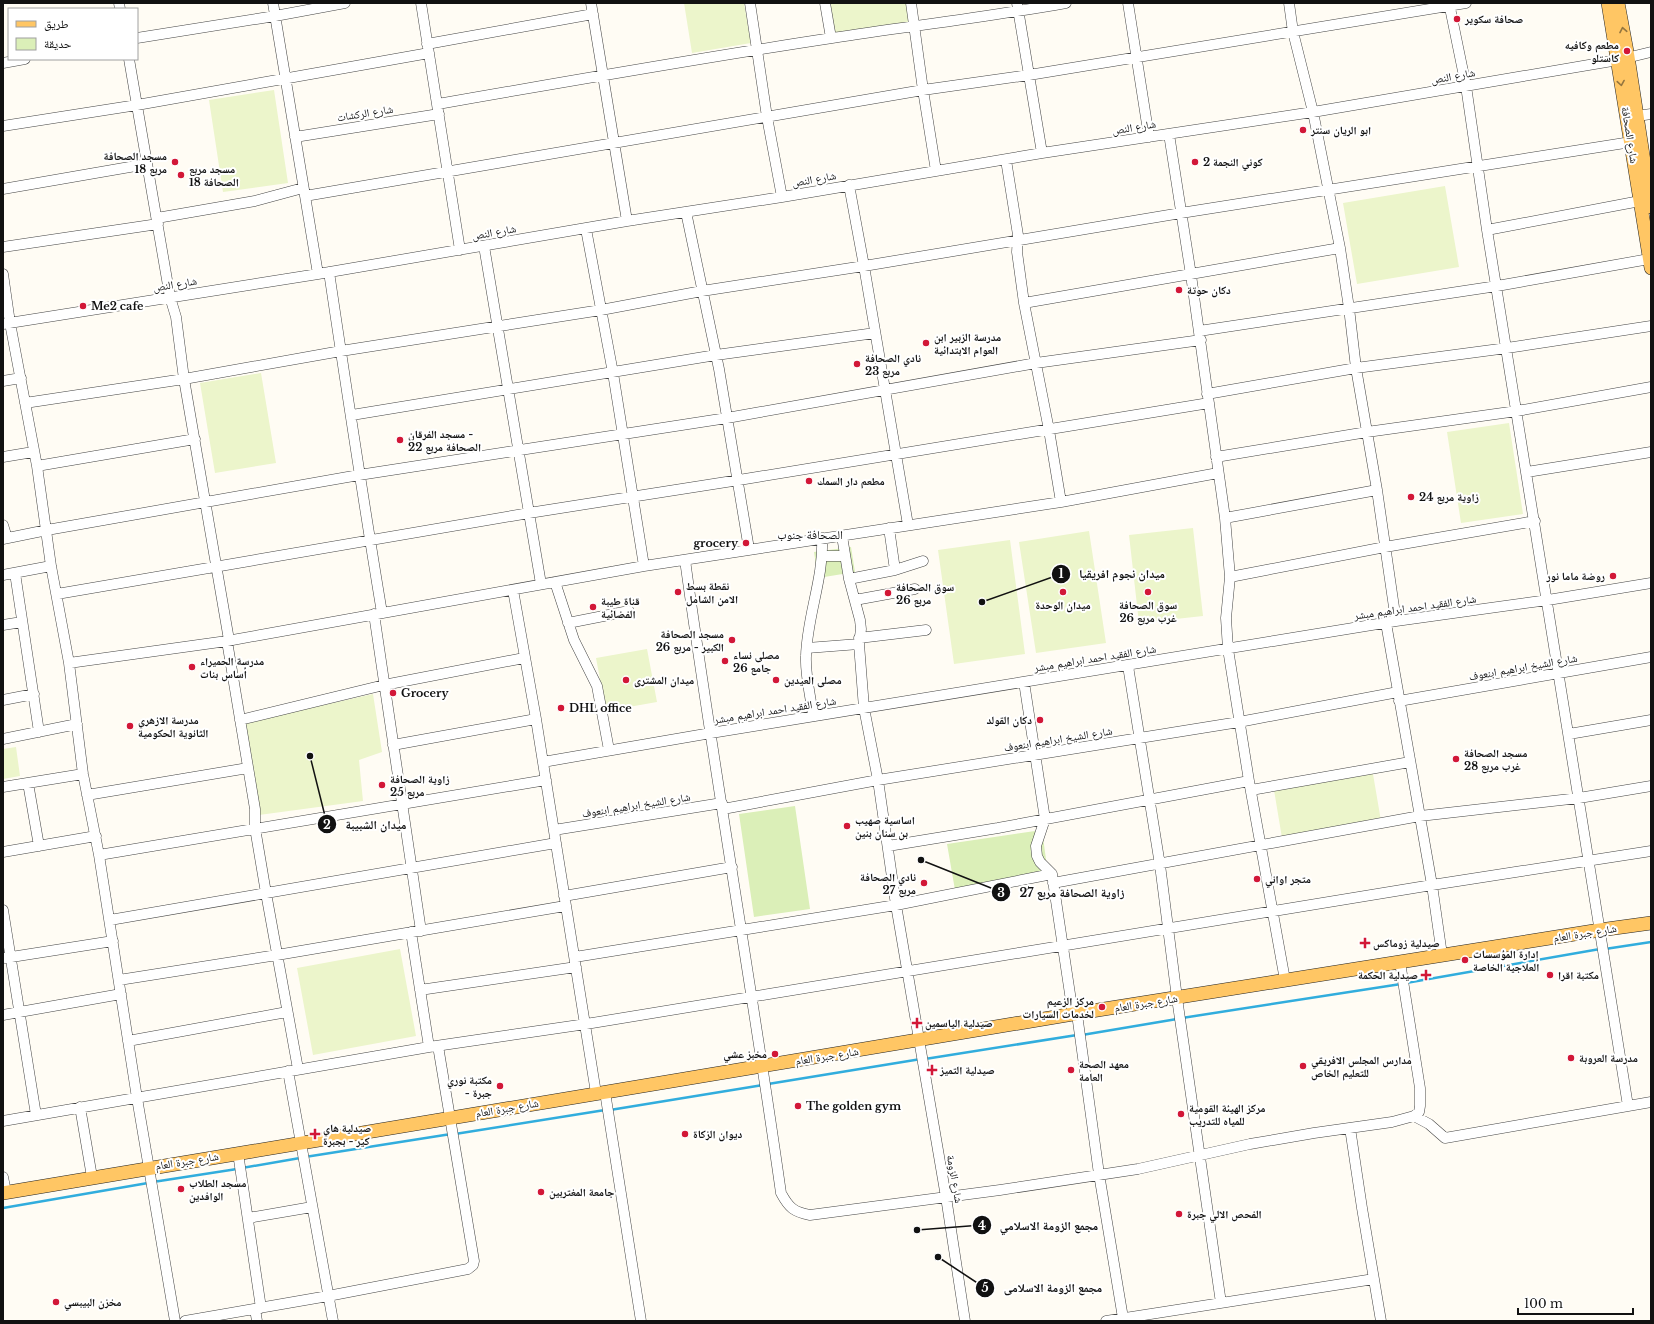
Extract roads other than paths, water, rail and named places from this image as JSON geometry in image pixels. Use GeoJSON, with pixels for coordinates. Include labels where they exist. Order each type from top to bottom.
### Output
{"type":"FeatureCollection","features":[{"type":"Feature","properties":{"kind":"main road","name":"شارع الصحافة"},"geometry":{"type":"LineString","coordinates":[[1608,3],[1637,116],[1648,175],[1646,204],[1650,263]]}},
{"type":"Feature","properties":{"kind":"main road","name":"شارع الصحافة"},"geometry":{"type":"LineString","coordinates":[[1618,3],[1631,142],[1646,204]]}},
{"type":"Feature","properties":{"kind":"main road","name":"شارع جبرة العام"},"geometry":{"type":"LineString","coordinates":[[5,1193],[301,1142],[1075,1014],[1651,923]]}},
{"type":"Feature","properties":{"kind":"street"},"geometry":{"type":"LineString","coordinates":[[273,3],[318,274]]}},
{"type":"Feature","properties":{"kind":"street"},"geometry":{"type":"LineString","coordinates":[[138,38],[275,16],[345,3]]}},
{"type":"Feature","properties":{"kind":"street"},"geometry":{"type":"LineString","coordinates":[[421,3],[439,109],[460,250]]}},
{"type":"Feature","properties":{"kind":"street"},"geometry":{"type":"LineString","coordinates":[[591,3],[627,221]]}},
{"type":"Feature","properties":{"kind":"street"},"geometry":{"type":"LineString","coordinates":[[750,3],[767,117],[782,197]]}},
{"type":"Feature","properties":{"kind":"street"},"geometry":{"type":"LineString","coordinates":[[825,3],[831,38]]}},
{"type":"Feature","properties":{"kind":"street"},"geometry":{"type":"LineString","coordinates":[[911,3],[936,171]]}},
{"type":"Feature","properties":{"kind":"street","name":"شارع الركشات"},"geometry":{"type":"LineString","coordinates":[[295,137],[603,75],[914,26],[1017,7],[1066,3]]}},
{"type":"Feature","properties":{"kind":"street"},"geometry":{"type":"LineString","coordinates":[[1128,3],[1149,137]]}},
{"type":"Feature","properties":{"kind":"street"},"geometry":{"type":"LineString","coordinates":[[1289,3],[1293,32],[1313,112],[1340,248],[1356,368],[1377,490],[1385,547],[1398,696],[1432,885],[1442,955]]}},
{"type":"Feature","properties":{"kind":"street"},"geometry":{"type":"LineString","coordinates":[[3,248],[158,221],[304,192],[448,170],[923,90],[1029,75],[1136,56],[1293,32],[1449,4],[1466,3]]}},
{"type":"Feature","properties":{"kind":"street"},"geometry":{"type":"LineString","coordinates":[[1449,4],[1466,86],[1487,230],[1548,600],[1628,1106]]}},
{"type":"Feature","properties":{"kind":"street"},"geometry":{"type":"LineString","coordinates":[[1017,7],[1042,153]]}},
{"type":"Feature","properties":{"kind":"street"},"geometry":{"type":"LineString","coordinates":[[3,126],[137,105],[285,78],[593,14]]}},
{"type":"Feature","properties":{"kind":"street","name":"شارع النص"},"geometry":{"type":"LineString","coordinates":[[7,324],[318,274],[627,221],[782,197],[1042,153],[1313,112],[1651,52]]}},
{"type":"Feature","properties":{"kind":"street"},"geometry":{"type":"LineString","coordinates":[[3,63],[20,60]]}},
{"type":"Feature","properties":{"kind":"street"},"geometry":{"type":"LineString","coordinates":[[129,60],[170,297],[176,317],[184,379],[206,502],[255,809],[256,828],[266,893],[288,1012],[301,1142],[333,1321]]}},
{"type":"Feature","properties":{"kind":"street"},"geometry":{"type":"LineString","coordinates":[[1637,116],[1651,114]]}},
{"type":"Feature","properties":{"kind":"street"},"geometry":{"type":"LineString","coordinates":[[1169,134],[1200,336],[1225,518],[1230,577],[1226,618],[1228,649],[1250,786],[1285,980]]}},
{"type":"Feature","properties":{"kind":"street"},"geometry":{"type":"LineString","coordinates":[[25,403],[184,379],[341,350],[601,310],[702,291],[864,266],[1181,213],[1329,191],[1631,142]]}},
{"type":"Feature","properties":{"kind":"street"},"geometry":{"type":"LineString","coordinates":[[1006,160],[1018,235],[1017,252],[1024,304],[1050,430],[1061,502]]}},
{"type":"Feature","properties":{"kind":"street"},"geometry":{"type":"LineString","coordinates":[[3,189],[148,164]]}},
{"type":"Feature","properties":{"kind":"street"},"geometry":{"type":"LineString","coordinates":[[849,185],[908,525]]}},
{"type":"Feature","properties":{"kind":"street"},"geometry":{"type":"LineString","coordinates":[[1487,230],[1646,204]]}},
{"type":"Feature","properties":{"kind":"street"},"geometry":{"type":"LineString","coordinates":[[686,212],[716,355],[739,480],[749,549]]}},
{"type":"Feature","properties":{"kind":"street"},"geometry":{"type":"LineString","coordinates":[[586,229],[613,373],[644,566]]}},
{"type":"Feature","properties":{"kind":"street"},"geometry":{"type":"LineString","coordinates":[[484,246],[541,584]]}},
{"type":"Feature","properties":{"kind":"street"},"geometry":{"type":"LineString","coordinates":[[1024,304],[1340,248]]}},
{"type":"Feature","properties":{"kind":"street"},"geometry":{"type":"LineString","coordinates":[[3,525],[5,538],[359,475],[727,418],[885,389],[1200,336],[1349,308],[1650,263]]}},
{"type":"Feature","properties":{"kind":"street"},"geometry":{"type":"LineString","coordinates":[[185,1321],[328,1296],[468,1269],[473,1265],[474,1261],[450,1118],[420,990],[412,868],[384,685],[370,540],[329,272]]}},
{"type":"Feature","properties":{"kind":"street"},"geometry":{"type":"LineString","coordinates":[[3,274],[7,324],[21,378],[47,530],[51,566],[69,663],[83,774],[96,836],[137,1098],[175,1321]]}},
{"type":"Feature","properties":{"kind":"street"},"geometry":{"type":"LineString","coordinates":[[56,594],[529,513],[1050,430],[1356,368],[1507,348],[1651,326]]}},
{"type":"Feature","properties":{"kind":"street"},"geometry":{"type":"LineString","coordinates":[[352,415],[716,355],[875,333]]}},
{"type":"Feature","properties":{"kind":"street"},"geometry":{"type":"LineString","coordinates":[[3,381],[21,378]]}},
{"type":"Feature","properties":{"kind":"street"},"geometry":{"type":"LineString","coordinates":[[1216,457],[1367,432],[1517,411],[1651,387]]}},
{"type":"Feature","properties":{"kind":"street"},"geometry":{"type":"LineString","coordinates":[[36,466],[195,439]]}},
{"type":"Feature","properties":{"kind":"street"},"geometry":{"type":"LineString","coordinates":[[3,457],[33,452]]}},
{"type":"Feature","properties":{"kind":"street"},"geometry":{"type":"LineString","coordinates":[[1527,472],[1651,452]]}},
{"type":"Feature","properties":{"kind":"street"},"geometry":{"type":"LineString","coordinates":[[69,663],[228,640],[644,566],[1061,502],[1218,473]]}},
{"type":"Feature","properties":{"kind":"street"},"geometry":{"type":"LineString","coordinates":[[1225,518],[1377,490]]}},
{"type":"Feature","properties":{"kind":"street"},"geometry":{"type":"LineString","coordinates":[[1230,577],[1385,547],[1535,521]]}},
{"type":"Feature","properties":{"kind":"street"},"geometry":{"type":"LineString","coordinates":[[889,528],[895,570]]}},
{"type":"Feature","properties":{"kind":"street","name":"شارع الزومة"},"geometry":{"type":"LineString","coordinates":[[842,536],[844,556],[860,620],[861,629],[859,641],[864,708],[878,780],[896,905],[966,1321]]}},
{"type":"Feature","properties":{"kind":"street"},"geometry":{"type":"LineString","coordinates":[[813,716],[807,669],[807,648],[812,611],[823,556],[822,538]]}},
{"type":"Feature","properties":{"kind":"street"},"geometry":{"type":"LineString","coordinates":[[823,556],[844,556]]}},
{"type":"Feature","properties":{"kind":"street"},"geometry":{"type":"LineString","coordinates":[[685,560],[763,1066],[781,1193],[787,1204],[797,1213],[810,1216],[1000,1190],[1138,1169],[1200,1154],[1314,1133],[1392,1122],[1414,1116],[1419,1112],[1420,1088],[1400,962]]}},
{"type":"Feature","properties":{"kind":"street"},"geometry":{"type":"LineString","coordinates":[[849,578],[895,570],[923,561]]}},
{"type":"Feature","properties":{"kind":"street"},"geometry":{"type":"LineString","coordinates":[[3,575],[51,566]]}},
{"type":"Feature","properties":{"kind":"street"},"geometry":{"type":"LineString","coordinates":[[15,573],[40,732]]}},
{"type":"Feature","properties":{"kind":"street"},"geometry":{"type":"LineString","coordinates":[[555,582],[576,643],[597,686],[609,750]]}},
{"type":"Feature","properties":{"kind":"street","name":"شارع الفقيد احمد ابراهيم مبشر"},"geometry":{"type":"LineString","coordinates":[[543,762],[813,716],[1128,666],[1391,622],[1548,600],[1651,583]]}},
{"type":"Feature","properties":{"kind":"street"},"geometry":{"type":"LineString","coordinates":[[855,600],[915,589]]}},
{"type":"Feature","properties":{"kind":"street"},"geometry":{"type":"LineString","coordinates":[[513,590],[536,719],[575,962],[641,1321]]}},
{"type":"Feature","properties":{"kind":"street"},"geometry":{"type":"LineString","coordinates":[[568,623],[629,611]]}},
{"type":"Feature","properties":{"kind":"street"},"geometry":{"type":"LineString","coordinates":[[3,625],[22,622]]}},
{"type":"Feature","properties":{"kind":"street"},"geometry":{"type":"LineString","coordinates":[[807,648],[926,630]]}},
{"type":"Feature","properties":{"kind":"street","name":"شارع الشيخ ابراهيم ابنعوف"},"geometry":{"type":"LineString","coordinates":[[554,830],[722,806],[1398,696],[1651,657]]}},
{"type":"Feature","properties":{"kind":"street"},"geometry":{"type":"LineString","coordinates":[[240,720],[384,685],[524,658]]}},
{"type":"Feature","properties":{"kind":"street"},"geometry":{"type":"LineString","coordinates":[[1128,666],[1160,865],[1177,998],[1221,1303]]}},
{"type":"Feature","properties":{"kind":"street"},"geometry":{"type":"LineString","coordinates":[[1024,682],[1045,819],[1036,846],[1037,856],[1052,879],[1123,1318]]}},
{"type":"Feature","properties":{"kind":"street"},"geometry":{"type":"LineString","coordinates":[[3,700],[34,694]]}},
{"type":"Feature","properties":{"kind":"street"},"geometry":{"type":"LineString","coordinates":[[393,745],[536,719]]}},
{"type":"Feature","properties":{"kind":"street"},"geometry":{"type":"LineString","coordinates":[[1569,734],[1651,720]]}},
{"type":"Feature","properties":{"kind":"street"},"geometry":{"type":"LineString","coordinates":[[3,739],[77,724]]}},
{"type":"Feature","properties":{"kind":"street"},"geometry":{"type":"LineString","coordinates":[[888,846],[1149,800],[1410,762]]}},
{"type":"Feature","properties":{"kind":"street"},"geometry":{"type":"LineString","coordinates":[[87,795],[248,768]]}},
{"type":"Feature","properties":{"kind":"street"},"geometry":{"type":"LineString","coordinates":[[3,787],[83,774]]}},
{"type":"Feature","properties":{"kind":"street"},"geometry":{"type":"LineString","coordinates":[[99,855],[546,780]]}},
{"type":"Feature","properties":{"kind":"street"},"geometry":{"type":"LineString","coordinates":[[28,783],[39,846]]}},
{"type":"Feature","properties":{"kind":"street"},"geometry":{"type":"LineString","coordinates":[[420,990],[741,930],[1052,879],[1160,865],[1420,816],[1579,798],[1651,786]]}},
{"type":"Feature","properties":{"kind":"street"},"geometry":{"type":"LineString","coordinates":[[3,852],[96,836]]}},
{"type":"Feature","properties":{"kind":"street"},"geometry":{"type":"LineString","coordinates":[[110,920],[556,843]]}},
{"type":"Feature","properties":{"kind":"street"},"geometry":{"type":"LineString","coordinates":[[3,1121],[293,1070],[586,1024],[1432,885],[1651,851]]}},
{"type":"Feature","properties":{"kind":"street"},"geometry":{"type":"LineString","coordinates":[[119,980],[416,932],[732,867]]}},
{"type":"Feature","properties":{"kind":"street"},"geometry":{"type":"LineString","coordinates":[[3,910],[6,958],[19,1012],[36,1115]]}},
{"type":"Feature","properties":{"kind":"street"},"geometry":{"type":"LineString","coordinates":[[6,958],[113,941]]}},
{"type":"Feature","properties":{"kind":"street"},"geometry":{"type":"LineString","coordinates":[[3,1015],[121,994]]}},
{"type":"Feature","properties":{"kind":"street"},"geometry":{"type":"LineString","coordinates":[[128,1040],[288,1012]]}},
{"type":"Feature","properties":{"kind":"street"},"geometry":{"type":"LineString","coordinates":[[1414,1116],[1429,1124],[1445,1138],[1651,1102]]}},
{"type":"Feature","properties":{"kind":"street"},"geometry":{"type":"LineString","coordinates":[[80,1107],[92,1177]]}},
{"type":"Feature","properties":{"kind":"street"},"geometry":{"type":"LineString","coordinates":[[1350,1128],[1381,1321]]}},
{"type":"Feature","properties":{"kind":"street"},"geometry":{"type":"LineString","coordinates":[[238,1153],[248,1218],[258,1308],[257,1321]]}},
{"type":"Feature","properties":{"kind":"street"},"geometry":{"type":"LineString","coordinates":[[3,1177],[5,1193]]}},
{"type":"Feature","properties":{"kind":"street"},"geometry":{"type":"LineString","coordinates":[[248,1218],[312,1207]]}},
{"type":"Feature","properties":{"kind":"street"},"geometry":{"type":"LineString","coordinates":[[1106,1321],[1123,1318],[1166,1316],[1221,1303],[1374,1279]]}},
{"type":"Feature","properties":{"kind":"waterway"},"geometry":{"type":"LineString","coordinates":[[1605,949],[1651,942]]}},
{"type":"Feature","properties":{"kind":"waterway"},"geometry":{"type":"LineString","coordinates":[[1406,983],[1600,949]]}},
{"type":"Feature","properties":{"kind":"waterway"},"geometry":{"type":"LineString","coordinates":[[1182,1018],[1401,984]]}},
{"type":"Feature","properties":{"kind":"waterway"},"geometry":{"type":"LineString","coordinates":[[1082,1035],[1177,1019]]}},
{"type":"Feature","properties":{"kind":"waterway"},"geometry":{"type":"LineString","coordinates":[[925,1059],[1077,1035]]}},
{"type":"Feature","properties":{"kind":"waterway"},"geometry":{"type":"LineString","coordinates":[[768,1084],[921,1059]]}},
{"type":"Feature","properties":{"kind":"waterway"},"geometry":{"type":"LineString","coordinates":[[610,1110],[763,1085]]}},
{"type":"Feature","properties":{"kind":"waterway"},"geometry":{"type":"LineString","coordinates":[[455,1134],[605,1110]]}},
{"type":"Feature","properties":{"kind":"waterway"},"geometry":{"type":"LineString","coordinates":[[305,1157],[451,1134]]}},
{"type":"Feature","properties":{"kind":"waterway"},"geometry":{"type":"LineString","coordinates":[[242,1168],[300,1158]]}},
{"type":"Feature","properties":{"kind":"waterway"},"geometry":{"type":"LineString","coordinates":[[153,1182],[237,1169]]}},
{"type":"Feature","properties":{"kind":"waterway"},"geometry":{"type":"LineString","coordinates":[[3,1208],[148,1183]]}},
{"type":"Feature","properties":{"kind":"place","name":"صحافة سكوير"},"geometry":{"type":"Point","coordinates":[1457,19]}},
{"type":"Feature","properties":{"kind":"place","name":"مطعم وكافيه كاستلو"},"geometry":{"type":"Point","coordinates":[1627,51]}},
{"type":"Feature","properties":{"kind":"place","name":"ابو الريان سنتر"},"geometry":{"type":"Point","coordinates":[1303,130]}},
{"type":"Feature","properties":{"kind":"place","name":"مسجد الصحافة مربع 18"},"geometry":{"type":"Point","coordinates":[175,162]}},
{"type":"Feature","properties":{"kind":"place","name":"كوني النجمة 2"},"geometry":{"type":"Point","coordinates":[1195,162]}},
{"type":"Feature","properties":{"kind":"place","name":"مسجد مربع 18 الصحافة"},"geometry":{"type":"Point","coordinates":[181,175]}},
{"type":"Feature","properties":{"kind":"place","name":"دكان حوتة"},"geometry":{"type":"Point","coordinates":[1179,290]}},
{"type":"Feature","properties":{"kind":"place","name":"Me2 cafe"},"geometry":{"type":"Point","coordinates":[83,306]}},
{"type":"Feature","properties":{"kind":"place","name":"مدرسة الزبير ابن العوام الابتدائية"},"geometry":{"type":"Point","coordinates":[926,343]}},
{"type":"Feature","properties":{"kind":"place","name":"نادي الصحافة مربع 23"},"geometry":{"type":"Point","coordinates":[857,364]}},
{"type":"Feature","properties":{"kind":"place","name":"مسجد الفرقان - الصحافة مربع 22"},"geometry":{"type":"Point","coordinates":[400,440]}},
{"type":"Feature","properties":{"kind":"place","name":"مطعم دار السمك"},"geometry":{"type":"Point","coordinates":[809,481]}},
{"type":"Feature","properties":{"kind":"place","name":"زاوية مربع 24"},"geometry":{"type":"Point","coordinates":[1411,497]}},
{"type":"Feature","properties":{"kind":"place","name":"grocery"},"geometry":{"type":"Point","coordinates":[746,543]}},
{"type":"Feature","properties":{"kind":"place","name":"روضة ماما نور"},"geometry":{"type":"Point","coordinates":[1613,576]}},
{"type":"Feature","properties":{"kind":"place","name":"نقطة بسط الامن الشامل"},"geometry":{"type":"Point","coordinates":[678,592]}},
{"type":"Feature","properties":{"kind":"place","name":"ميدان الوحدة"},"geometry":{"type":"Point","coordinates":[1063,592]}},
{"type":"Feature","properties":{"kind":"place","name":"سوق الصحافة غرب مربع 26"},"geometry":{"type":"Point","coordinates":[1148,592]}},
{"type":"Feature","properties":{"kind":"place","name":"سوق الصحافة مربع 26"},"geometry":{"type":"Point","coordinates":[888,593]}},
{"type":"Feature","properties":{"kind":"place","name":"ميدان نجوم افريقيا"},"geometry":{"type":"Point","coordinates":[982,602]}},
{"type":"Feature","properties":{"kind":"place","name":"قناة طيبة الفضائية"},"geometry":{"type":"Point","coordinates":[593,607]}},
{"type":"Feature","properties":{"kind":"place","name":"مسجد الصحافة الكبير - مربع 26"},"geometry":{"type":"Point","coordinates":[732,640]}},
{"type":"Feature","properties":{"kind":"place","name":"مصلى نساء جامع 26"},"geometry":{"type":"Point","coordinates":[725,661]}},
{"type":"Feature","properties":{"kind":"place","name":"مدرسة الحميراء أساس بنات"},"geometry":{"type":"Point","coordinates":[192,667]}},
{"type":"Feature","properties":{"kind":"place","name":"ميدان المشترى"},"geometry":{"type":"Point","coordinates":[626,680]}},
{"type":"Feature","properties":{"kind":"place","name":"مصلى العيدين"},"geometry":{"type":"Point","coordinates":[776,680]}},
{"type":"Feature","properties":{"kind":"place","name":"Grocery"},"geometry":{"type":"Point","coordinates":[393,693]}},
{"type":"Feature","properties":{"kind":"place","name":"DHL office"},"geometry":{"type":"Point","coordinates":[561,708]}},
{"type":"Feature","properties":{"kind":"place","name":"دكان القولد"},"geometry":{"type":"Point","coordinates":[1040,720]}},
{"type":"Feature","properties":{"kind":"place","name":"مدرسة الازهري الثانوية الحكومية"},"geometry":{"type":"Point","coordinates":[130,726]}},
{"type":"Feature","properties":{"kind":"place","name":"ميدان الشبيبة"},"geometry":{"type":"Point","coordinates":[310,756]}},
{"type":"Feature","properties":{"kind":"place","name":"مسجد الصحافة غرب مربع 28"},"geometry":{"type":"Point","coordinates":[1456,759]}},
{"type":"Feature","properties":{"kind":"place","name":"زاوية الصحافة مربع 25"},"geometry":{"type":"Point","coordinates":[382,785]}},
{"type":"Feature","properties":{"kind":"place","name":"اساسية صهيب بن سنان بنين"},"geometry":{"type":"Point","coordinates":[847,826]}},
{"type":"Feature","properties":{"kind":"place","name":"زاوية الصحافة مربع 27"},"geometry":{"type":"Point","coordinates":[921,860]}},
{"type":"Feature","properties":{"kind":"place","name":"متجر اواني"},"geometry":{"type":"Point","coordinates":[1257,879]}},
{"type":"Feature","properties":{"kind":"place","name":"نادي الصحافة مربع 27"},"geometry":{"type":"Point","coordinates":[924,883]}},
{"type":"Feature","properties":{"kind":"place","name":"صيدلية زوماكس"},"geometry":{"type":"Point","coordinates":[1365,943]}},
{"type":"Feature","properties":{"kind":"place","name":"إدارة المؤسسات العلاجية الخاصة"},"geometry":{"type":"Point","coordinates":[1465,960]}},
{"type":"Feature","properties":{"kind":"place","name":"صيدلية الحكمة"},"geometry":{"type":"Point","coordinates":[1426,975]}},
{"type":"Feature","properties":{"kind":"place","name":"مكتبة اقرا"},"geometry":{"type":"Point","coordinates":[1550,975]}},
{"type":"Feature","properties":{"kind":"place","name":"مركز الزعيم لخدمات السيارات"},"geometry":{"type":"Point","coordinates":[1102,1007]}},
{"type":"Feature","properties":{"kind":"place","name":"صيدلية الياسمين"},"geometry":{"type":"Point","coordinates":[917,1023]}},
{"type":"Feature","properties":{"kind":"place","name":"مخبز عشي"},"geometry":{"type":"Point","coordinates":[775,1054]}},
{"type":"Feature","properties":{"kind":"place","name":"مدرسة العروبة"},"geometry":{"type":"Point","coordinates":[1571,1058]}},
{"type":"Feature","properties":{"kind":"place","name":"مدارس المجلس الافريقي للتعليم الخاص"},"geometry":{"type":"Point","coordinates":[1303,1066]}},
{"type":"Feature","properties":{"kind":"place","name":"صيدلية التميز"},"geometry":{"type":"Point","coordinates":[932,1070]}},
{"type":"Feature","properties":{"kind":"place","name":"معهد الصحة العامة"},"geometry":{"type":"Point","coordinates":[1071,1070]}},
{"type":"Feature","properties":{"kind":"place","name":"مكتبة نوري - جبرة"},"geometry":{"type":"Point","coordinates":[500,1086]}},
{"type":"Feature","properties":{"kind":"place","name":"The golden gym"},"geometry":{"type":"Point","coordinates":[798,1106]}},
{"type":"Feature","properties":{"kind":"place","name":"مركز الهيئة القومية للمياه للتدريب"},"geometry":{"type":"Point","coordinates":[1181,1114]}},
{"type":"Feature","properties":{"kind":"place","name":"صيدلية هاي كير - بجبرة"},"geometry":{"type":"Point","coordinates":[315,1134]}},
{"type":"Feature","properties":{"kind":"place","name":"ديوان الزكاة"},"geometry":{"type":"Point","coordinates":[685,1134]}},
{"type":"Feature","properties":{"kind":"place","name":"مسجد الطلاب الوافدين"},"geometry":{"type":"Point","coordinates":[181,1189]}},
{"type":"Feature","properties":{"kind":"place","name":"جامعة المغتربين"},"geometry":{"type":"Point","coordinates":[541,1192]}},
{"type":"Feature","properties":{"kind":"place","name":"الفحص الالي جبرة"},"geometry":{"type":"Point","coordinates":[1179,1214]}},
{"type":"Feature","properties":{"kind":"place","name":"مجمع الزومة الاسلامي"},"geometry":{"type":"Point","coordinates":[917,1230]}},
{"type":"Feature","properties":{"kind":"place","name":"مجمع الزومة الاسلامى"},"geometry":{"type":"Point","coordinates":[938,1257]}},
{"type":"Feature","properties":{"kind":"place","name":"مخزن البيبسي"},"geometry":{"type":"Point","coordinates":[56,1302]}},
{"type":"Feature","properties":{"kind":"district","name":"الصحافة جنوب"},"geometry":{"type":"Point","coordinates":[810,534]}}]}
